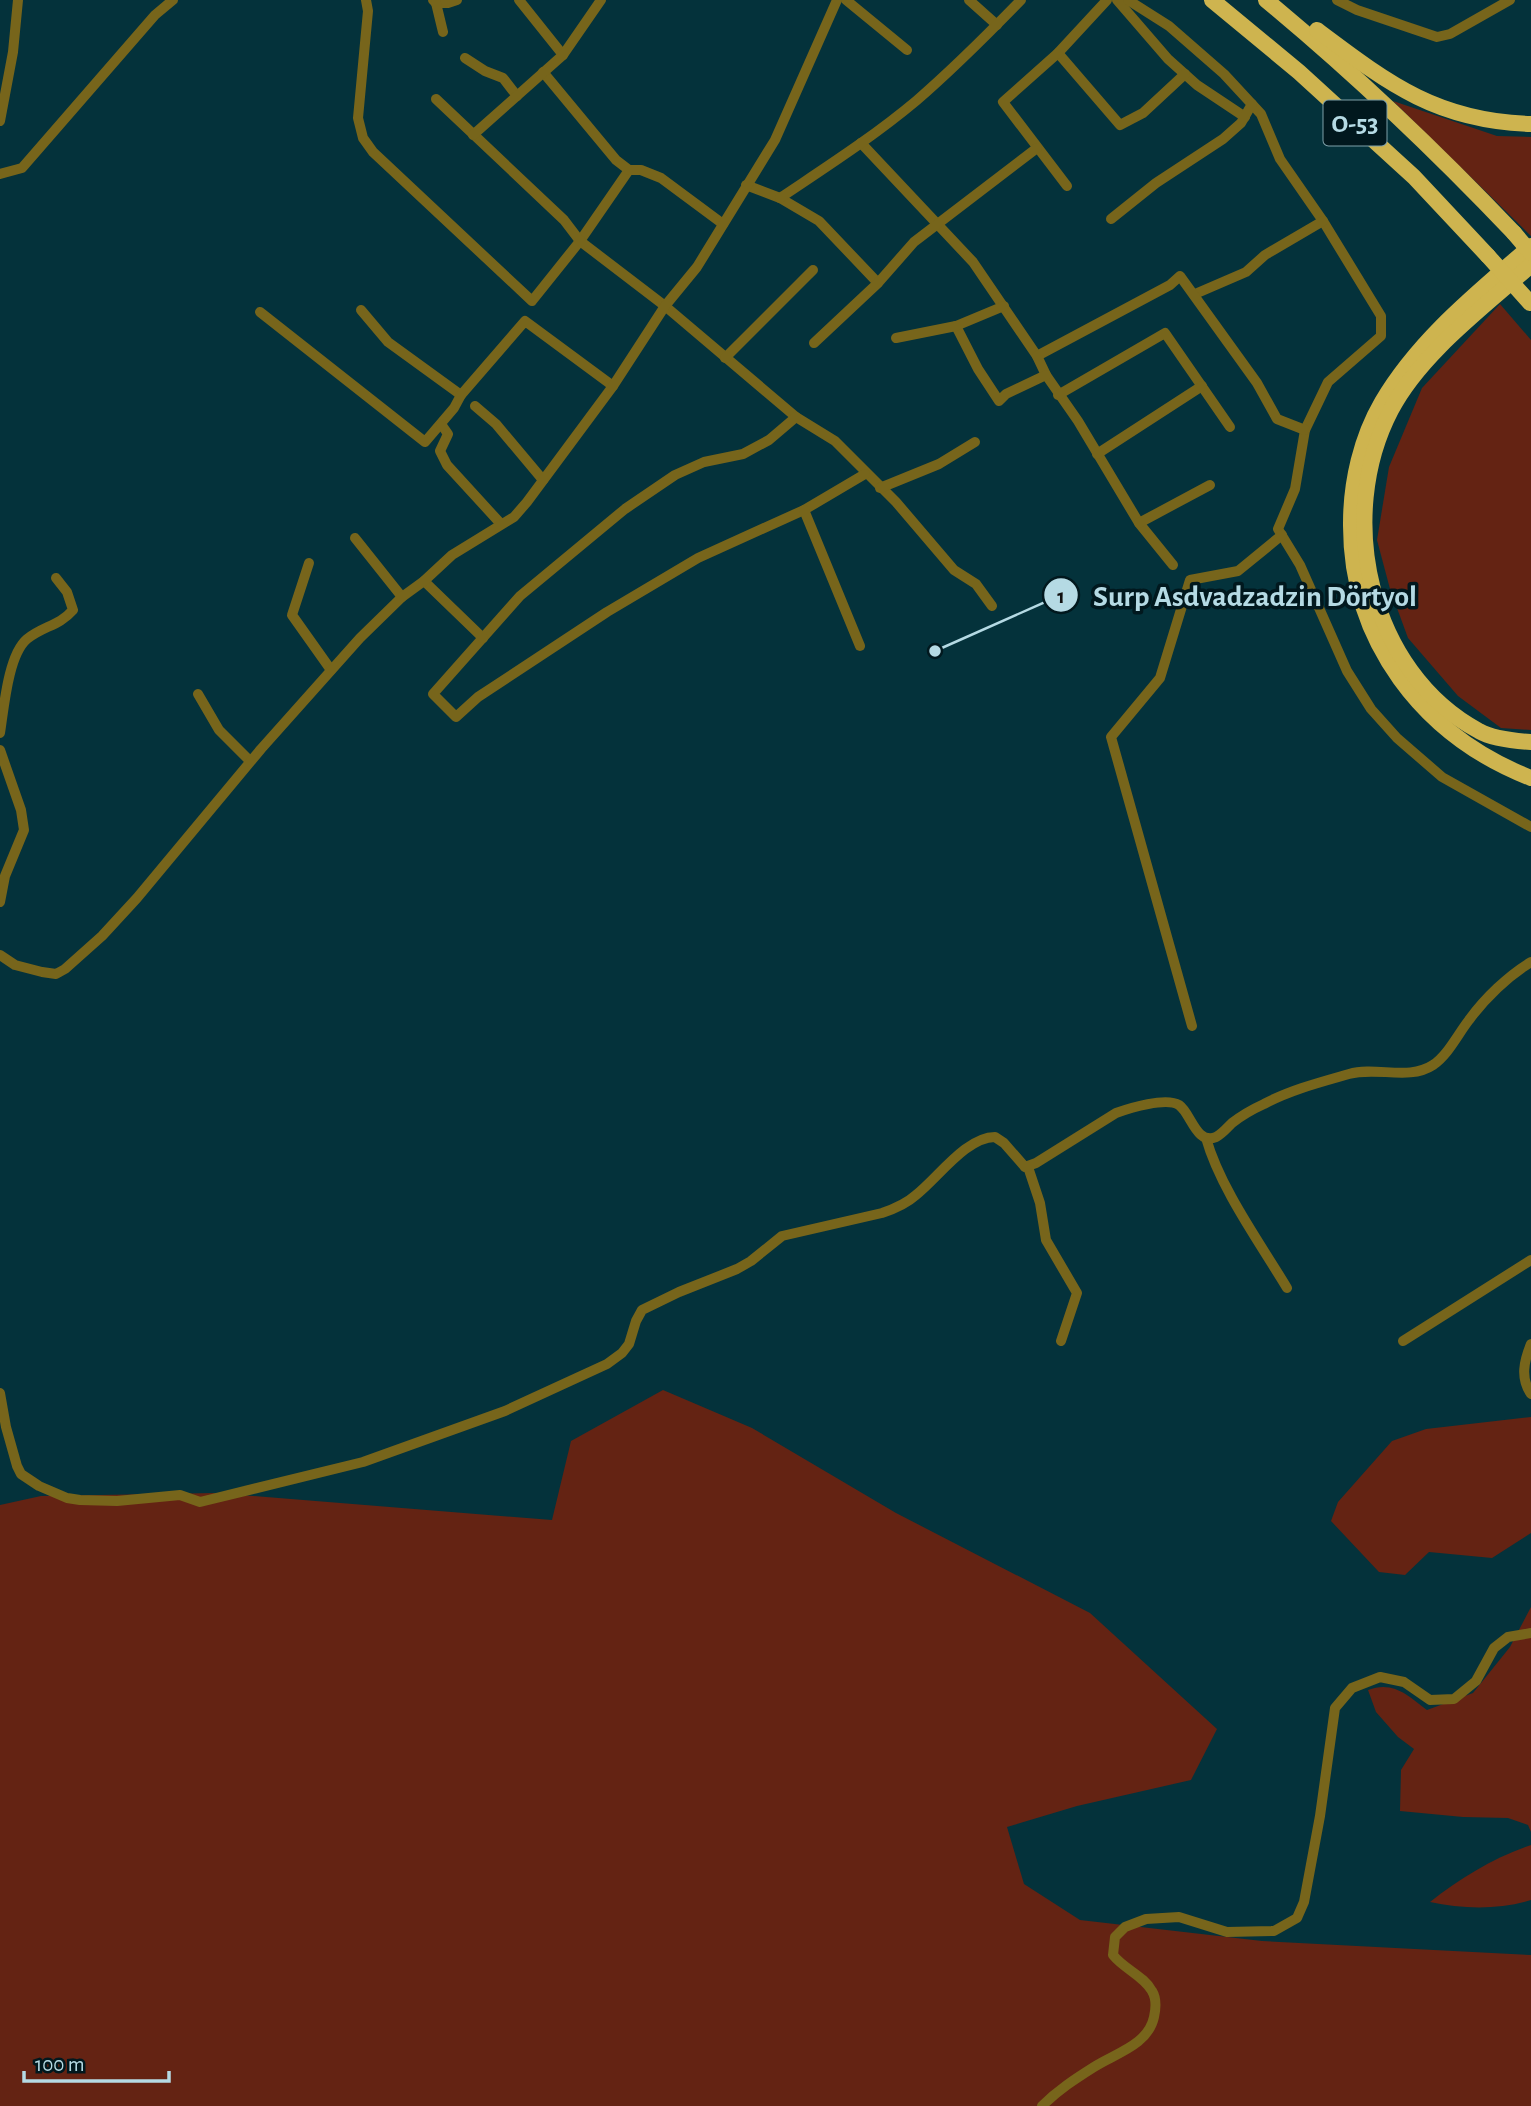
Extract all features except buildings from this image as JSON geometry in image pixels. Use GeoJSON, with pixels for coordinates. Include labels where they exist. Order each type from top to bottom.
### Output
{"type":"FeatureCollection","features":[{"type":"Feature","properties":{"kind":"highway","name":"O-53"},"geometry":{"type":"LineString","coordinates":[[1212,0],[1299,72],[1414,177],[1530,304]]}},
{"type":"Feature","properties":{"kind":"highway","name":"O-53"},"geometry":{"type":"LineString","coordinates":[[1266,0],[1322,46],[1438,153],[1531,253]]}},
{"type":"Feature","properties":{"kind":"highway"},"geometry":{"type":"LineString","coordinates":[[1278,0],[1381,78],[1419,99],[1457,114],[1488,121],[1531,124]]}},
{"type":"Feature","properties":{"kind":"highway"},"geometry":{"type":"LineString","coordinates":[[1531,246],[1450,318],[1412,358],[1381,403],[1360,453],[1351,497],[1355,579],[1366,620],[1381,653],[1405,687],[1433,718],[1477,751],[1531,778]]}},
{"type":"Feature","properties":{"kind":"highway"},"geometry":{"type":"LineString","coordinates":[[1531,265],[1420,367],[1391,409],[1373,456],[1366,499],[1364,539],[1380,613],[1393,644],[1415,677],[1442,705],[1481,732],[1531,742]]}},
{"type":"Feature","properties":{"kind":"street"},"geometry":{"type":"LineString","coordinates":[[0,121],[13,52],[18,0]]}},
{"type":"Feature","properties":{"kind":"street"},"geometry":{"type":"LineString","coordinates":[[0,174],[22,168],[155,15],[173,0]]}},
{"type":"Feature","properties":{"kind":"street"},"geometry":{"type":"LineString","coordinates":[[366,0],[369,11],[358,118],[363,138],[373,152],[533,301],[580,241],[629,170]]}},
{"type":"Feature","properties":{"kind":"street"},"geometry":{"type":"LineString","coordinates":[[443,32],[434,2],[448,3],[457,0]]}},
{"type":"Feature","properties":{"kind":"street"},"geometry":{"type":"LineString","coordinates":[[519,0],[563,55]]}},
{"type":"Feature","properties":{"kind":"street"},"geometry":{"type":"LineString","coordinates":[[473,135],[563,55],[601,0]]}},
{"type":"Feature","properties":{"kind":"street"},"geometry":{"type":"LineString","coordinates":[[0,955],[16,965],[42,972],[56,974],[65,969],[102,936],[137,898],[250,761],[331,670],[402,597],[452,555],[514,517],[613,386],[665,306],[697,267],[775,140],[837,0]]}},
{"type":"Feature","properties":{"kind":"street"},"geometry":{"type":"LineString","coordinates":[[846,0],[907,50]]}},
{"type":"Feature","properties":{"kind":"street"},"geometry":{"type":"LineString","coordinates":[[969,0],[997,25]]}},
{"type":"Feature","properties":{"kind":"street"},"geometry":{"type":"LineString","coordinates":[[780,198],[861,143],[914,102],[1021,0]]}},
{"type":"Feature","properties":{"kind":"street"},"geometry":{"type":"LineString","coordinates":[[1067,186],[1003,102],[1058,53],[1107,0]]}},
{"type":"Feature","properties":{"kind":"street"},"geometry":{"type":"LineString","coordinates":[[1117,0],[1168,59],[1245,117]]}},
{"type":"Feature","properties":{"kind":"street"},"geometry":{"type":"LineString","coordinates":[[1128,0],[1178,34],[1224,74],[1261,114],[1280,159],[1323,221],[1381,316],[1381,336],[1328,382],[1305,430],[1295,489],[1278,529],[1300,565],[1347,671],[1371,709],[1397,738],[1442,777],[1531,827]]}},
{"type":"Feature","properties":{"kind":"street"},"geometry":{"type":"LineString","coordinates":[[1337,0],[1357,10],[1437,37],[1450,34],[1509,0]]}},
{"type":"Feature","properties":{"kind":"street"},"geometry":{"type":"LineString","coordinates":[[1357,10],[1364,0]]}},
{"type":"Feature","properties":{"kind":"street"},"geometry":{"type":"LineString","coordinates":[[1058,53],[1121,125],[1143,113],[1185,74]]}},
{"type":"Feature","properties":{"kind":"street"},"geometry":{"type":"LineString","coordinates":[[466,58],[485,71],[503,78],[517,96]]}},
{"type":"Feature","properties":{"kind":"street"},"geometry":{"type":"LineString","coordinates":[[543,72],[616,160],[629,170],[641,170],[661,178],[723,224]]}},
{"type":"Feature","properties":{"kind":"street"},"geometry":{"type":"LineString","coordinates":[[436,99],[564,220],[580,241],[665,306],[796,417],[835,441],[895,502],[954,570],[976,584],[992,607]]}},
{"type":"Feature","properties":{"kind":"street"},"geometry":{"type":"LineString","coordinates":[[1111,219],[1156,183],[1223,139],[1245,117],[1252,104]]}},
{"type":"Feature","properties":{"kind":"street"},"geometry":{"type":"LineString","coordinates":[[861,143],[973,262],[1037,356],[1058,395],[1139,523],[1173,565]]}},
{"type":"Feature","properties":{"kind":"street"},"geometry":{"type":"LineString","coordinates":[[814,344],[878,283],[914,242],[1037,148]]}},
{"type":"Feature","properties":{"kind":"street"},"geometry":{"type":"LineString","coordinates":[[746,185],[780,198],[819,221],[878,283]]}},
{"type":"Feature","properties":{"kind":"street"},"geometry":{"type":"LineString","coordinates":[[1195,294],[1246,272],[1265,255],[1323,221]]}},
{"type":"Feature","properties":{"kind":"street"},"geometry":{"type":"LineString","coordinates":[[725,358],[813,270]]}},
{"type":"Feature","properties":{"kind":"street"},"geometry":{"type":"LineString","coordinates":[[1037,356],[1170,285],[1180,276],[1257,383],[1277,419],[1305,430]]}},
{"type":"Feature","properties":{"kind":"street"},"geometry":{"type":"LineString","coordinates":[[896,338],[956,326],[1004,306]]}},
{"type":"Feature","properties":{"kind":"street"},"geometry":{"type":"LineString","coordinates":[[361,310],[388,342],[461,395]]}},
{"type":"Feature","properties":{"kind":"street"},"geometry":{"type":"LineString","coordinates":[[260,312],[425,442],[454,408],[461,395],[525,321],[613,386]]}},
{"type":"Feature","properties":{"kind":"street"},"geometry":{"type":"LineString","coordinates":[[956,326],[978,369],[999,401],[1006,394],[1046,375]]}},
{"type":"Feature","properties":{"kind":"street"},"geometry":{"type":"LineString","coordinates":[[1058,395],[1165,333],[1230,428]]}},
{"type":"Feature","properties":{"kind":"street"},"geometry":{"type":"LineString","coordinates":[[1097,454],[1202,386]]}},
{"type":"Feature","properties":{"kind":"street"},"geometry":{"type":"LineString","coordinates":[[475,406],[496,424],[542,480]]}},
{"type":"Feature","properties":{"kind":"street"},"geometry":{"type":"LineString","coordinates":[[796,417],[768,440],[743,454],[704,462],[675,475],[625,509],[520,596],[433,694],[456,717],[478,697],[607,612],[698,558],[804,510],[865,474]]}},
{"type":"Feature","properties":{"kind":"street"},"geometry":{"type":"LineString","coordinates":[[441,424],[448,434],[440,451],[447,465],[501,524]]}},
{"type":"Feature","properties":{"kind":"street"},"geometry":{"type":"LineString","coordinates":[[880,488],[939,464],[975,442]]}},
{"type":"Feature","properties":{"kind":"street"},"geometry":{"type":"LineString","coordinates":[[1139,523],[1210,485]]}},
{"type":"Feature","properties":{"kind":"street"},"geometry":{"type":"LineString","coordinates":[[804,510],[860,646]]}},
{"type":"Feature","properties":{"kind":"street"},"geometry":{"type":"LineString","coordinates":[[1192,1026],[1111,737],[1160,678],[1189,580],[1238,570],[1282,536]]}},
{"type":"Feature","properties":{"kind":"street"},"geometry":{"type":"LineString","coordinates":[[355,538],[402,597]]}},
{"type":"Feature","properties":{"kind":"street"},"geometry":{"type":"LineString","coordinates":[[309,563],[292,615],[331,670]]}},
{"type":"Feature","properties":{"kind":"street"},"geometry":{"type":"LineString","coordinates":[[0,733],[7,686],[16,651],[26,640],[63,621],[74,610],[67,592],[56,578]]}},
{"type":"Feature","properties":{"kind":"street"},"geometry":{"type":"LineString","coordinates":[[424,581],[483,638]]}},
{"type":"Feature","properties":{"kind":"street"},"geometry":{"type":"LineString","coordinates":[[198,694],[219,730],[250,761]]}},
{"type":"Feature","properties":{"kind":"street"},"geometry":{"type":"LineString","coordinates":[[0,750],[24,830],[5,876],[0,902]]}},
{"type":"Feature","properties":{"kind":"street"},"geometry":{"type":"LineString","coordinates":[[1025,1167],[1116,1113],[1152,1104],[1169,1102],[1179,1105],[1200,1135],[1214,1138],[1265,1103],[1334,1078],[1364,1071],[1397,1073],[1427,1069],[1444,1055],[1471,1017],[1516,971],[1531,962]]}},
{"type":"Feature","properties":{"kind":"street"},"geometry":{"type":"LineString","coordinates":[[0,1393],[11,1450],[22,1474],[38,1486],[67,1499],[117,1501],[180,1495],[200,1502],[252,1491],[380,1457],[505,1411],[582,1377],[622,1353],[633,1337],[636,1321],[642,1310],[737,1269],[782,1237],[897,1207],[917,1195],[960,1154],[980,1140],[995,1137],[1028,1167],[1040,1203],[1046,1240],[1077,1293],[1061,1341]]}},
{"type":"Feature","properties":{"kind":"street"},"geometry":{"type":"LineString","coordinates":[[1206,1138],[1212,1158],[1287,1288]]}},
{"type":"Feature","properties":{"kind":"street"},"geometry":{"type":"LineString","coordinates":[[1403,1341],[1531,1260]]}},
{"type":"Feature","properties":{"kind":"street"},"geometry":{"type":"LineString","coordinates":[[1531,1344],[1524,1363],[1531,1394]]}},
{"type":"Feature","properties":{"kind":"street"},"geometry":{"type":"LineString","coordinates":[[1042,2106],[1058,2090],[1135,2045],[1152,2026],[1156,2008],[1153,1992],[1112,1955],[1115,1937],[1125,1927],[1146,1919],[1179,1917],[1227,1932],[1274,1931],[1297,1918],[1304,1902],[1320,1816],[1335,1708],[1352,1688],[1380,1676],[1404,1682],[1430,1700],[1454,1699],[1476,1681],[1494,1648],[1508,1637],[1531,1633]]}},
{"type":"Feature","properties":{"kind":"shaded area"},"geometry":{"type":"Polygon","coordinates":[[[1393,101],[1497,136],[1531,137],[1531,236],[1393,101]]]}},
{"type":"Feature","properties":{"kind":"shaded area"},"geometry":{"type":"Polygon","coordinates":[[[1500,304],[1531,340],[1531,730],[1501,728],[1458,696],[1408,638],[1390,589],[1377,540],[1389,467],[1422,388],[1500,304]]]}},
{"type":"Feature","properties":{"kind":"shaded area"},"geometry":{"type":"Polygon","coordinates":[[[663,1390],[752,1428],[896,1513],[1090,1613],[1217,1729],[1191,1780],[1077,1806],[1007,1827],[1024,1884],[1080,1920],[1262,1941],[1531,1955],[1531,2106],[0,2106],[0,1505],[41,1496],[216,1493],[552,1520],[571,1441],[663,1390]]]}},
{"type":"Feature","properties":{"kind":"shaded area"},"geometry":{"type":"Polygon","coordinates":[[[1531,1417],[1531,1533],[1492,1558],[1429,1552],[1405,1575],[1379,1572],[1331,1521],[1338,1502],[1392,1441],[1426,1429],[1531,1417]]]}},
{"type":"Feature","properties":{"kind":"shaded area"},"geometry":{"type":"Polygon","coordinates":[[[1531,1607],[1531,1832],[1528,1825],[1508,1818],[1400,1811],[1401,1770],[1414,1749],[1398,1737],[1376,1712],[1368,1690],[1377,1687],[1393,1688],[1427,1710],[1473,1693],[1510,1647],[1531,1607]]]}},
{"type":"Feature","properties":{"kind":"shaded area"},"geometry":{"type":"Polygon","coordinates":[[[1531,1845],[1531,1900],[1506,1906],[1480,1907],[1430,1902],[1478,1869],[1531,1845]]]}},
{"type":"Feature","properties":{"kind":"place","name":"Surp Asdvadzadzin Dörtyol"},"geometry":{"type":"Point","coordinates":[935,651]}}]}
